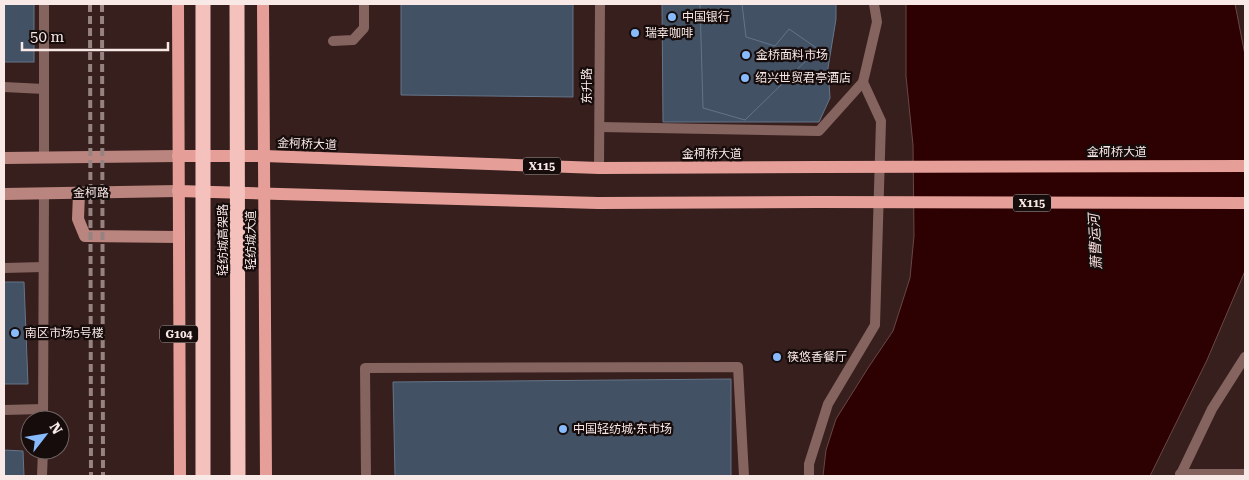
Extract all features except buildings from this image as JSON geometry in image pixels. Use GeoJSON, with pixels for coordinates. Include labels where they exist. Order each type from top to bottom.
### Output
{"type":"FeatureCollection","features":[{"type":"Feature","properties":{"kind":"highway","name":"轻纺城高架路"},"geometry":{"type":"LineString","coordinates":[[203,4],[203,476]]}},
{"type":"Feature","properties":{"kind":"highway","name":"轻纺城高架路"},"geometry":{"type":"LineString","coordinates":[[237,4],[238,476]]}},
{"type":"Feature","properties":{"kind":"main road","name":"G104"},"geometry":{"type":"LineString","coordinates":[[178,4],[180,476]]}},
{"type":"Feature","properties":{"kind":"main road","name":"轻纺城大道"},"geometry":{"type":"LineString","coordinates":[[263,4],[266,476]]}},
{"type":"Feature","properties":{"kind":"main road","name":"金柯桥大道"},"geometry":{"type":"LineString","coordinates":[[178,156],[264,156],[599,168],[1245,166]]}},
{"type":"Feature","properties":{"kind":"main road"},"geometry":{"type":"LineString","coordinates":[[4,158],[178,156]]}},
{"type":"Feature","properties":{"kind":"main road","name":"金柯路"},"geometry":{"type":"LineString","coordinates":[[4,194],[178,191]]}},
{"type":"Feature","properties":{"kind":"main road","name":"X115"},"geometry":{"type":"LineString","coordinates":[[178,191],[598,203],[1245,203]]}},
{"type":"Feature","properties":{"kind":"main road"},"geometry":{"type":"LineString","coordinates":[[79,193],[78,219],[85,236],[179,237]]}},
{"type":"Feature","properties":{"kind":"lane"},"geometry":{"type":"LineString","coordinates":[[44,4],[44,158]]}},
{"type":"Feature","properties":{"kind":"lane"},"geometry":{"type":"LineString","coordinates":[[333,42],[353,40],[364,28],[364,4]]}},
{"type":"Feature","properties":{"kind":"lane","name":"东升路"},"geometry":{"type":"LineString","coordinates":[[599,168],[600,4]]}},
{"type":"Feature","properties":{"kind":"lane"},"geometry":{"type":"LineString","coordinates":[[600,127],[819,131],[863,82],[877,22],[874,4]]}},
{"type":"Feature","properties":{"kind":"lane"},"geometry":{"type":"LineString","coordinates":[[809,476],[809,464],[828,404],[875,325],[881,121],[863,82]]}},
{"type":"Feature","properties":{"kind":"lane"},"geometry":{"type":"LineString","coordinates":[[4,87],[44,89]]}},
{"type":"Feature","properties":{"kind":"lane"},"geometry":{"type":"LineString","coordinates":[[4,410],[43,409],[44,193]]}},
{"type":"Feature","properties":{"kind":"lane"},"geometry":{"type":"LineString","coordinates":[[4,268],[43,267]]}},
{"type":"Feature","properties":{"kind":"lane"},"geometry":{"type":"LineString","coordinates":[[1245,357],[1212,408],[1180,475],[1245,474]]}},
{"type":"Feature","properties":{"kind":"lane"},"geometry":{"type":"LineString","coordinates":[[366,476],[365,368],[738,367],[744,476]]}},
{"type":"Feature","properties":{"kind":"lane"},"geometry":{"type":"LineString","coordinates":[[42,476],[43,460]]}},
{"type":"Feature","properties":{"kind":"water","name":"萧曹运河"},"geometry":{"type":"Polygon","coordinates":[[[906,4],[1235,4],[1245,55],[1245,271],[1207,360],[1150,476],[823,476],[826,450],[836,419],[893,331],[910,278],[914,236],[913,145],[906,76],[906,4]]]}},
{"type":"Feature","properties":{"kind":"railway"},"geometry":{"type":"LineString","coordinates":[[90,4],[91,476]]}},
{"type":"Feature","properties":{"kind":"railway"},"geometry":{"type":"LineString","coordinates":[[102,4],[103,476]]}},
{"type":"Feature","properties":{"kind":"place","name":"中国银行"},"geometry":{"type":"Point","coordinates":[672,17]}},
{"type":"Feature","properties":{"kind":"place","name":"瑞幸咖啡"},"geometry":{"type":"Point","coordinates":[635,33]}},
{"type":"Feature","properties":{"kind":"place","name":"金桥面料市场"},"geometry":{"type":"Point","coordinates":[746,55]}},
{"type":"Feature","properties":{"kind":"place","name":"绍兴世贸君亭酒店"},"geometry":{"type":"Point","coordinates":[745,78]}},
{"type":"Feature","properties":{"kind":"place","name":"南区市场5号楼"},"geometry":{"type":"Point","coordinates":[15,333]}},
{"type":"Feature","properties":{"kind":"place","name":"筷悠香餐厅"},"geometry":{"type":"Point","coordinates":[777,357]}},
{"type":"Feature","properties":{"kind":"place","name":"中国轻纺城·东市场"},"geometry":{"type":"Point","coordinates":[563,429]}}]}
